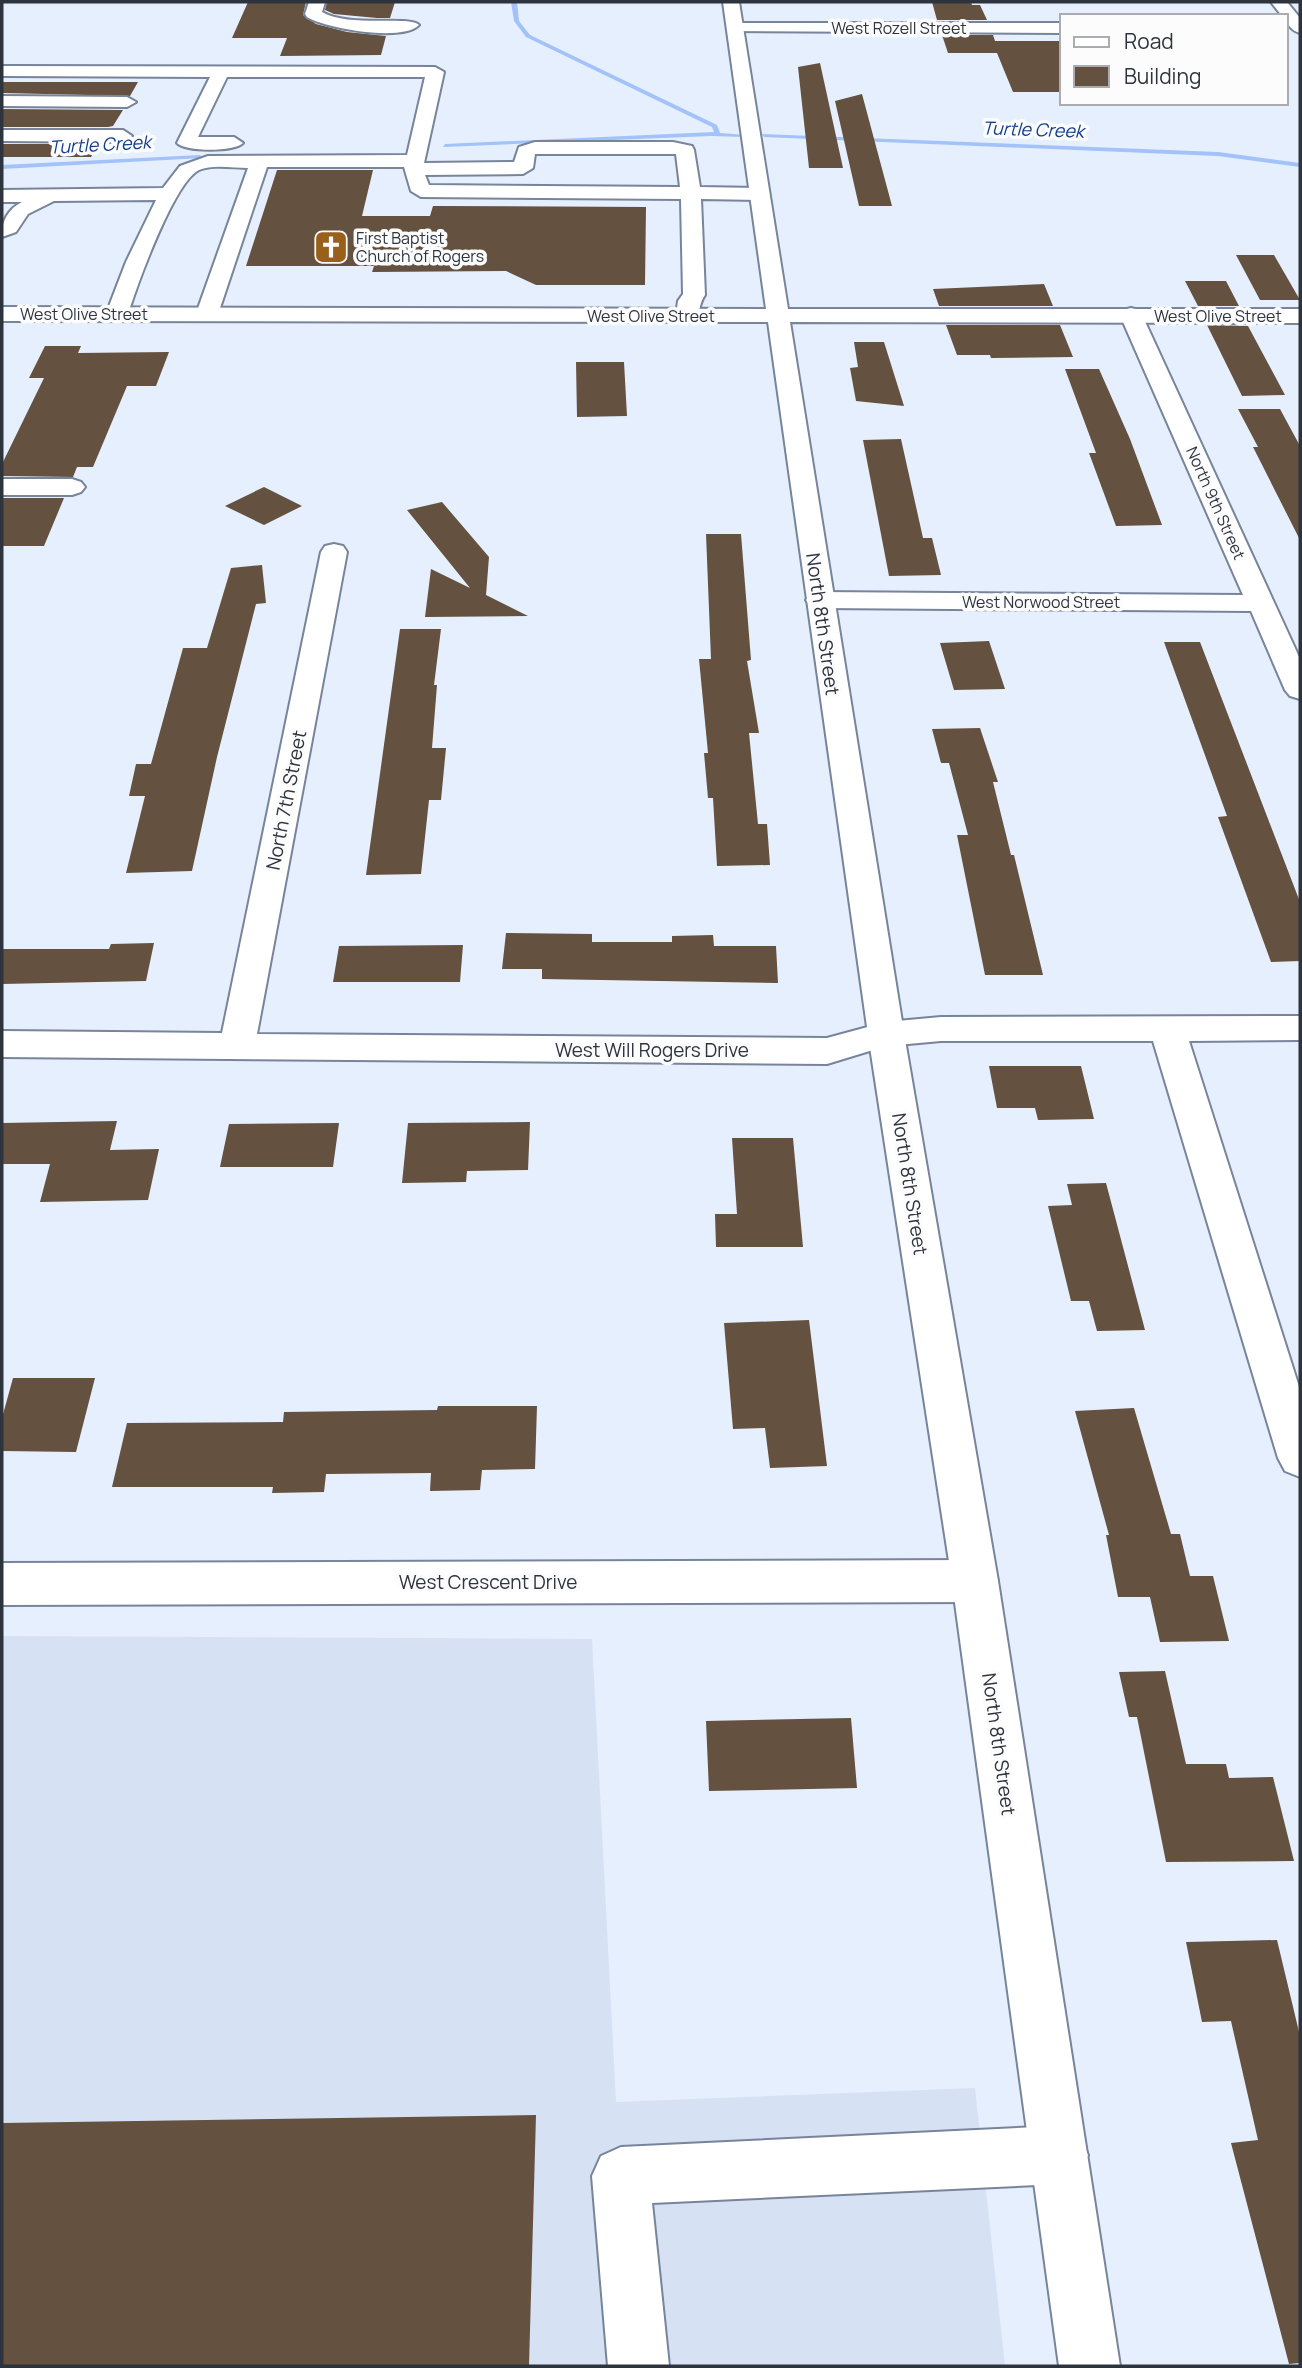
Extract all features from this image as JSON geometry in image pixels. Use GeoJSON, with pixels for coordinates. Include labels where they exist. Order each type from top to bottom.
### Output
{"type":"FeatureCollection","features":[{"type":"Feature","properties":{"kind":"main road"},"geometry":{"type":"LineString","coordinates":[[317,2],[313,14],[323,21],[352,26],[411,25]]}},
{"type":"Feature","properties":{"kind":"main road"},"geometry":{"type":"LineString","coordinates":[[1279,2],[1300,29]]}},
{"type":"Feature","properties":{"kind":"main road"},"geometry":{"type":"LineString","coordinates":[[1017,10],[1025,28]]}},
{"type":"Feature","properties":{"kind":"main road","name":"West Rozell Street"},"geometry":{"type":"LineString","coordinates":[[733,15],[1060,28]]}},
{"type":"Feature","properties":{"kind":"main road","name":"North 8th Street"},"geometry":{"type":"LineString","coordinates":[[733,15],[886,1034],[975,1581],[1090,2366]]}},
{"type":"Feature","properties":{"kind":"main road"},"geometry":{"type":"LineString","coordinates":[[2,71],[435,72],[414,165],[421,191],[760,194]]}},
{"type":"Feature","properties":{"kind":"main road"},"geometry":{"type":"LineString","coordinates":[[222,72],[187,143],[244,143],[236,162]]}},
{"type":"Feature","properties":{"kind":"main road"},"geometry":{"type":"LineString","coordinates":[[2,101],[127,102]]}},
{"type":"Feature","properties":{"kind":"main road"},"geometry":{"type":"LineString","coordinates":[[2,135],[123,136]]}},
{"type":"Feature","properties":{"kind":"main road"},"geometry":{"type":"LineString","coordinates":[[117,314],[169,194],[180,175],[190,166],[208,162],[259,162],[530,168],[526,151],[563,148],[673,148],[685,150],[681,167],[691,193],[694,295],[689,301],[687,316]]}},
{"type":"Feature","properties":{"kind":"main road"},"geometry":{"type":"LineString","coordinates":[[207,314],[259,162]]}},
{"type":"Feature","properties":{"kind":"main road"},"geometry":{"type":"LineString","coordinates":[[2,196],[169,194]]}},
{"type":"Feature","properties":{"kind":"main road"},"geometry":{"type":"LineString","coordinates":[[2,231],[9,228],[11,211],[50,195]]}},
{"type":"Feature","properties":{"kind":"main road","name":"West Olive Street"},"geometry":{"type":"LineString","coordinates":[[2,314],[1300,316]]}},
{"type":"Feature","properties":{"kind":"main road","name":"North 9th Street"},"geometry":{"type":"LineString","coordinates":[[1131,315],[1300,690]]}},
{"type":"Feature","properties":{"kind":"main road"},"geometry":{"type":"LineString","coordinates":[[2,487],[72,487]]}},
{"type":"Feature","properties":{"kind":"main road","name":"North 7th Street"},"geometry":{"type":"LineString","coordinates":[[237,1047],[334,552]]}},
{"type":"Feature","properties":{"kind":"main road","name":"West Norwood Street"},"geometry":{"type":"LineString","coordinates":[[820,600],[1261,603]]}},
{"type":"Feature","properties":{"kind":"main road"},"geometry":{"type":"LineString","coordinates":[[1167,1028],[1300,1458]]}},
{"type":"Feature","properties":{"kind":"main road","name":"West Will Rogers Drive"},"geometry":{"type":"LineString","coordinates":[[2,1044],[827,1051],[886,1034],[941,1029],[1300,1028]]}},
{"type":"Feature","properties":{"kind":"main road","name":"West Crescent Drive"},"geometry":{"type":"LineString","coordinates":[[2,1584],[975,1581]]}},
{"type":"Feature","properties":{"kind":"main road"},"geometry":{"type":"LineString","coordinates":[[638,2366],[621,2176],[1059,2155]]}},
{"type":"Feature","properties":{"kind":"shaded area"},"geometry":{"type":"Polygon","coordinates":[[[2,1636],[592,1639],[616,2102],[975,2088],[1005,2366],[2,2366],[2,1636]]]}},
{"type":"Feature","properties":{"kind":"building"},"geometry":{"type":"Polygon","coordinates":[[[248,2],[306,2],[303,15],[316,24],[347,32],[386,36],[381,55],[280,56],[287,38],[232,38],[248,2]]]}},
{"type":"Feature","properties":{"kind":"building"},"geometry":{"type":"Polygon","coordinates":[[[327,2],[395,2],[390,18],[377,18],[334,14],[325,10],[327,2]]]}},
{"type":"Feature","properties":{"kind":"building"},"geometry":{"type":"Polygon","coordinates":[[[932,2],[971,2],[972,5],[980,5],[987,20],[937,20],[932,2]]]}},
{"type":"Feature","properties":{"kind":"building"},"geometry":{"type":"Polygon","coordinates":[[[942,35],[993,35],[995,41],[1060,41],[1060,92],[1013,92],[997,53],[948,53],[942,35]]]}},
{"type":"Feature","properties":{"kind":"building"},"geometry":{"type":"Polygon","coordinates":[[[820,63],[843,168],[809,168],[798,67],[820,63]]]}},
{"type":"Feature","properties":{"kind":"building"},"geometry":{"type":"Polygon","coordinates":[[[2,82],[138,82],[130,96],[2,93],[2,82]]]}},
{"type":"Feature","properties":{"kind":"building"},"geometry":{"type":"Polygon","coordinates":[[[862,94],[892,206],[859,206],[835,101],[862,94]]]}},
{"type":"Feature","properties":{"kind":"building"},"geometry":{"type":"Polygon","coordinates":[[[2,109],[123,110],[113,126],[108,127],[2,127],[2,109]]]}},
{"type":"Feature","properties":{"kind":"building"},"geometry":{"type":"Polygon","coordinates":[[[2,144],[98,144],[91,157],[2,157],[2,144]]]}},
{"type":"Feature","properties":{"kind":"building"},"geometry":{"type":"Polygon","coordinates":[[[277,170],[373,170],[362,216],[430,216],[433,206],[646,207],[645,285],[536,285],[506,271],[372,272],[374,266],[246,266],[277,170]]]}},
{"type":"Feature","properties":{"kind":"building"},"geometry":{"type":"Polygon","coordinates":[[[1236,255],[1274,255],[1300,300],[1260,300],[1236,255]]]}},
{"type":"Feature","properties":{"kind":"building"},"geometry":{"type":"Polygon","coordinates":[[[1185,281],[1226,281],[1239,306],[1198,306],[1185,281]]]}},
{"type":"Feature","properties":{"kind":"building"},"geometry":{"type":"Polygon","coordinates":[[[1044,284],[1053,306],[939,306],[933,289],[1044,284]]]}},
{"type":"Feature","properties":{"kind":"building"},"geometry":{"type":"Polygon","coordinates":[[[946,325],[1060,325],[1073,357],[991,358],[990,355],[957,355],[946,325]]]}},
{"type":"Feature","properties":{"kind":"building"},"geometry":{"type":"Polygon","coordinates":[[[1207,325],[1248,326],[1285,395],[1242,396],[1207,325]]]}},
{"type":"Feature","properties":{"kind":"building"},"geometry":{"type":"Polygon","coordinates":[[[854,342],[884,342],[904,406],[856,401],[850,368],[858,367],[854,342]]]}},
{"type":"Feature","properties":{"kind":"building"},"geometry":{"type":"Polygon","coordinates":[[[45,346],[81,346],[78,353],[169,352],[156,386],[127,386],[93,467],[77,467],[73,477],[2,476],[2,464],[44,378],[29,378],[45,346]]]}},
{"type":"Feature","properties":{"kind":"building"},"geometry":{"type":"Polygon","coordinates":[[[576,362],[624,362],[627,416],[577,417],[576,362]]]}},
{"type":"Feature","properties":{"kind":"building"},"geometry":{"type":"Polygon","coordinates":[[[1065,369],[1099,369],[1130,439],[1162,525],[1116,526],[1089,453],[1096,453],[1065,369]]]}},
{"type":"Feature","properties":{"kind":"building"},"geometry":{"type":"Polygon","coordinates":[[[1238,409],[1280,409],[1300,446],[1300,540],[1253,447],[1258,447],[1238,409]]]}},
{"type":"Feature","properties":{"kind":"building"},"geometry":{"type":"Polygon","coordinates":[[[901,439],[923,538],[932,538],[941,575],[889,576],[863,440],[901,439]]]}},
{"type":"Feature","properties":{"kind":"building"},"geometry":{"type":"Polygon","coordinates":[[[264,487],[302,506],[264,525],[225,506],[264,487]]]}},
{"type":"Feature","properties":{"kind":"building"},"geometry":{"type":"Polygon","coordinates":[[[2,498],[64,498],[44,546],[2,546],[2,498]]]}},
{"type":"Feature","properties":{"kind":"building"},"geometry":{"type":"Polygon","coordinates":[[[442,502],[489,557],[486,595],[528,616],[425,617],[431,569],[470,588],[407,510],[442,502]]]}},
{"type":"Feature","properties":{"kind":"building"},"geometry":{"type":"Polygon","coordinates":[[[706,534],[741,534],[751,660],[747,661],[759,733],[749,733],[758,824],[767,824],[770,865],[717,866],[713,798],[708,798],[704,753],[708,753],[699,659],[711,659],[706,534]]]}},
{"type":"Feature","properties":{"kind":"building"},"geometry":{"type":"Polygon","coordinates":[[[262,565],[266,603],[256,604],[217,757],[192,871],[126,873],[145,796],[129,796],[136,764],[151,764],[183,648],[207,648],[231,568],[262,565]]]}},
{"type":"Feature","properties":{"kind":"building"},"geometry":{"type":"Polygon","coordinates":[[[400,629],[441,629],[434,685],[437,685],[432,748],[446,748],[441,800],[429,800],[421,874],[366,875],[400,629]]]}},
{"type":"Feature","properties":{"kind":"building"},"geometry":{"type":"Polygon","coordinates":[[[989,641],[1005,689],[954,690],[940,643],[989,641]]]}},
{"type":"Feature","properties":{"kind":"building"},"geometry":{"type":"Polygon","coordinates":[[[1164,642],[1200,642],[1300,902],[1300,961],[1271,962],[1218,817],[1227,816],[1164,642]]]}},
{"type":"Feature","properties":{"kind":"building"},"geometry":{"type":"Polygon","coordinates":[[[980,728],[998,782],[993,782],[1043,975],[985,975],[957,835],[968,835],[949,763],[941,763],[932,729],[980,728]]]}},
{"type":"Feature","properties":{"kind":"building"},"geometry":{"type":"Polygon","coordinates":[[[506,933],[592,934],[592,942],[672,942],[672,936],[713,935],[714,946],[776,946],[778,983],[542,979],[542,969],[502,969],[506,933]]]}},
{"type":"Feature","properties":{"kind":"building"},"geometry":{"type":"Polygon","coordinates":[[[154,943],[146,981],[2,984],[2,949],[109,949],[111,944],[154,943]]]}},
{"type":"Feature","properties":{"kind":"building"},"geometry":{"type":"Polygon","coordinates":[[[463,945],[460,982],[333,982],[339,946],[463,945]]]}},
{"type":"Feature","properties":{"kind":"building"},"geometry":{"type":"Polygon","coordinates":[[[989,1066],[1081,1066],[1094,1119],[1038,1120],[1035,1108],[997,1108],[989,1066]]]}},
{"type":"Feature","properties":{"kind":"building"},"geometry":{"type":"Polygon","coordinates":[[[117,1121],[110,1150],[159,1149],[148,1200],[40,1202],[50,1164],[2,1164],[2,1123],[117,1121]]]}},
{"type":"Feature","properties":{"kind":"building"},"geometry":{"type":"Polygon","coordinates":[[[530,1122],[528,1170],[467,1171],[466,1182],[402,1183],[408,1123],[530,1122]]]}},
{"type":"Feature","properties":{"kind":"building"},"geometry":{"type":"Polygon","coordinates":[[[339,1123],[333,1167],[220,1167],[229,1124],[339,1123]]]}},
{"type":"Feature","properties":{"kind":"building"},"geometry":{"type":"Polygon","coordinates":[[[732,1138],[793,1138],[803,1247],[716,1247],[715,1214],[737,1214],[732,1138]]]}},
{"type":"Feature","properties":{"kind":"building"},"geometry":{"type":"Polygon","coordinates":[[[1106,1183],[1145,1330],[1097,1331],[1089,1301],[1071,1301],[1048,1206],[1072,1205],[1067,1184],[1106,1183]]]}},
{"type":"Feature","properties":{"kind":"building"},"geometry":{"type":"Polygon","coordinates":[[[809,1320],[827,1466],[770,1468],[765,1428],[733,1429],[724,1323],[809,1320]]]}},
{"type":"Feature","properties":{"kind":"building"},"geometry":{"type":"Polygon","coordinates":[[[13,1378],[95,1378],[76,1452],[2,1451],[2,1418],[13,1378]]]}},
{"type":"Feature","properties":{"kind":"building"},"geometry":{"type":"Polygon","coordinates":[[[438,1406],[537,1406],[535,1469],[482,1470],[480,1490],[430,1491],[431,1473],[326,1474],[324,1492],[272,1493],[273,1487],[112,1487],[127,1423],[283,1422],[284,1412],[437,1410],[438,1406]]]}},
{"type":"Feature","properties":{"kind":"building"},"geometry":{"type":"Polygon","coordinates":[[[1134,1408],[1171,1534],[1180,1534],[1190,1576],[1213,1576],[1229,1641],[1160,1642],[1150,1597],[1118,1597],[1106,1535],[1109,1535],[1075,1411],[1134,1408]]]}},
{"type":"Feature","properties":{"kind":"building"},"geometry":{"type":"Polygon","coordinates":[[[1165,1671],[1186,1764],[1226,1764],[1229,1778],[1273,1777],[1294,1861],[1166,1862],[1137,1717],[1129,1717],[1119,1672],[1165,1671]]]}},
{"type":"Feature","properties":{"kind":"building"},"geometry":{"type":"Polygon","coordinates":[[[851,1718],[857,1788],[709,1791],[706,1721],[851,1718]]]}},
{"type":"Feature","properties":{"kind":"building"},"geometry":{"type":"Polygon","coordinates":[[[1277,1940],[1300,2036],[1300,2363],[1289,2364],[1231,2143],[1258,2140],[1231,2021],[1202,2022],[1186,1942],[1277,1940]]]}},
{"type":"Feature","properties":{"kind":"building"},"geometry":{"type":"Polygon","coordinates":[[[536,2115],[529,2366],[2,2366],[2,2123],[536,2115]]]}},
{"type":"Feature","properties":{"kind":"waterway"},"geometry":{"type":"LineString","coordinates":[[514,2],[516,21],[528,36],[715,126],[718,134]]}},
{"type":"Feature","properties":{"kind":"waterway","name":"Turtle Creek"},"geometry":{"type":"LineString","coordinates":[[445,146],[711,134],[743,135]]}},
{"type":"Feature","properties":{"kind":"waterway","name":"Turtle Creek"},"geometry":{"type":"LineString","coordinates":[[764,135],[1218,154],[1300,165]]}},
{"type":"Feature","properties":{"kind":"waterway","name":"Turtle Creek"},"geometry":{"type":"LineString","coordinates":[[2,167],[200,157]]}},
{"type":"Feature","properties":{"kind":"place","name":"First Baptist Church of Rogers"},"geometry":{"type":"Point","coordinates":[331,247]}}]}
